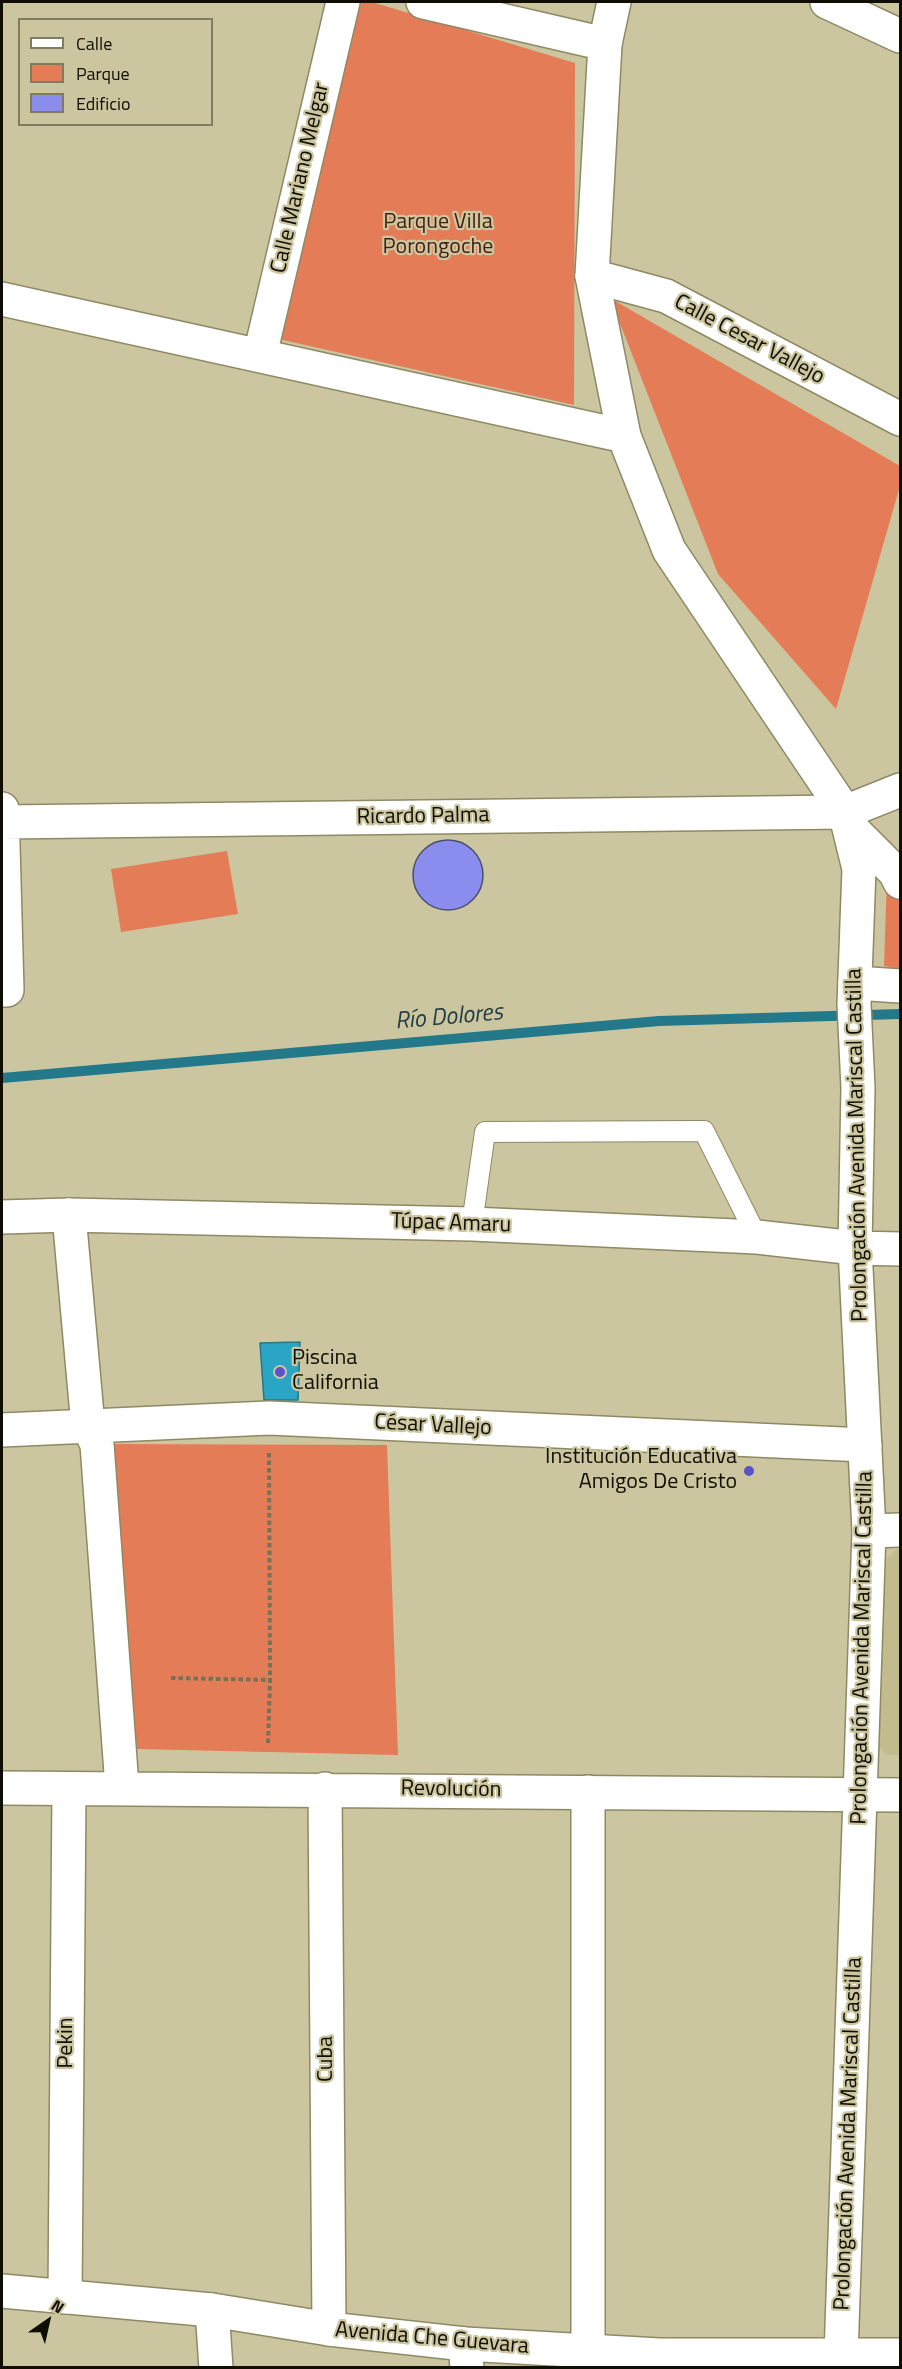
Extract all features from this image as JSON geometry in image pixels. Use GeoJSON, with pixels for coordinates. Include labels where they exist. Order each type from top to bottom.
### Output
{"type":"FeatureCollection","features":[{"type":"Feature","properties":{"kind":"street","name":"Calle Mariano Melgar"},"geometry":{"type":"LineString","coordinates":[[260,355],[343,2]]}},
{"type":"Feature","properties":{"kind":"street"},"geometry":{"type":"LineString","coordinates":[[423,2],[605,44]]}},
{"type":"Feature","properties":{"kind":"street","name":"Prolongación Avenida Mariscal Castilla"},"geometry":{"type":"LineString","coordinates":[[614,2],[605,44],[592,276],[624,436],[669,550],[847,819],[859,869],[854,993],[858,1088],[855,1248],[865,1445],[885,1531],[862,1795],[841,2356]]}},
{"type":"Feature","properties":{"kind":"street"},"geometry":{"type":"LineString","coordinates":[[827,2],[900,36]]}},
{"type":"Feature","properties":{"kind":"street","name":"Calle Cesar Vallejo"},"geometry":{"type":"LineString","coordinates":[[592,276],[666,296],[900,419]]}},
{"type":"Feature","properties":{"kind":"street"},"geometry":{"type":"LineString","coordinates":[[2,299],[624,436]]}},
{"type":"Feature","properties":{"kind":"street"},"geometry":{"type":"LineString","coordinates":[[900,790],[847,819],[895,872],[900,882]]}},
{"type":"Feature","properties":{"kind":"street"},"geometry":{"type":"LineString","coordinates":[[2,818],[8,990],[2,990]]}},
{"type":"Feature","properties":{"kind":"street","name":"Ricardo Palma"},"geometry":{"type":"LineString","coordinates":[[2,818],[847,819]]}},
{"type":"Feature","properties":{"kind":"street"},"geometry":{"type":"LineString","coordinates":[[854,993],[900,986]]}},
{"type":"Feature","properties":{"kind":"street"},"geometry":{"type":"LineString","coordinates":[[69,1215],[88,1426],[97,1444],[122,1787]]}},
{"type":"Feature","properties":{"kind":"street","name":"Túpac Amaru"},"geometry":{"type":"LineString","coordinates":[[2,1217],[69,1215],[472,1224],[757,1237],[855,1248],[900,1249]]}},
{"type":"Feature","properties":{"kind":"street","name":"César Vallejo"},"geometry":{"type":"LineString","coordinates":[[2,1430],[269,1418],[865,1445]]}},
{"type":"Feature","properties":{"kind":"street","name":"Revolución"},"geometry":{"type":"LineString","coordinates":[[2,1788],[122,1787],[900,1795]]}},
{"type":"Feature","properties":{"kind":"street","name":"Pekin"},"geometry":{"type":"LineString","coordinates":[[65,2296],[69,1789]]}},
{"type":"Feature","properties":{"kind":"street","name":"Cuba"},"geometry":{"type":"LineString","coordinates":[[325,1789],[329,2329]]}},
{"type":"Feature","properties":{"kind":"street"},"geometry":{"type":"LineString","coordinates":[[588,1792],[588,2351]]}},
{"type":"Feature","properties":{"kind":"street","name":"Avenida Che Guevara"},"geometry":{"type":"LineString","coordinates":[[2,2291],[212,2310],[329,2329],[466,2356],[588,2351],[660,2361],[900,2355]]}},
{"type":"Feature","properties":{"kind":"street"},"geometry":{"type":"LineString","coordinates":[[212,2310],[216,2367]]}},
{"type":"Feature","properties":{"kind":"lane"},"geometry":{"type":"LineString","coordinates":[[472,1224],[485,1132],[704,1131],[757,1237]]}},
{"type":"Feature","properties":{"kind":"path"},"geometry":{"type":"LineString","coordinates":[[268,1745],[270,1680],[269,1418]]}},
{"type":"Feature","properties":{"kind":"path"},"geometry":{"type":"LineString","coordinates":[[171,1678],[270,1680]]}},
{"type":"Feature","properties":{"kind":"shaded area"},"geometry":{"type":"Polygon","coordinates":[[[897,1549],[900,1549],[900,1755],[887,1755],[879,1747],[882,1563],[897,1549]]]}},
{"type":"Feature","properties":{"kind":"green space","name":"Parque Villa Porongoche"},"geometry":{"type":"Polygon","coordinates":[[[350,2],[372,2],[575,63],[574,405],[278,339],[350,2]]]}},
{"type":"Feature","properties":{"kind":"green space"},"geometry":{"type":"Polygon","coordinates":[[[610,298],[900,466],[900,486],[836,709],[718,574],[610,298]]]}},
{"type":"Feature","properties":{"kind":"green space"},"geometry":{"type":"Polygon","coordinates":[[[227,851],[238,914],[121,932],[111,869],[227,851]]]}},
{"type":"Feature","properties":{"kind":"green space"},"geometry":{"type":"Polygon","coordinates":[[[887,877],[900,891],[900,969],[884,966],[887,877]]]}},
{"type":"Feature","properties":{"kind":"green space"},"geometry":{"type":"Polygon","coordinates":[[[111,1444],[387,1445],[398,1755],[137,1749],[111,1444]]]}},
{"type":"Feature","properties":{"kind":"water","name":"Piscina California"},"geometry":{"type":"Polygon","coordinates":[[[300,1342],[298,1400],[264,1400],[260,1343],[300,1342]]]}},
{"type":"Feature","properties":{"kind":"building"},"geometry":{"type":"Polygon","coordinates":[[[448,840],[461,843],[473,850],[480,862],[483,875],[480,888],[473,900],[461,907],[448,910],[435,907],[423,900],[416,888],[413,875],[416,862],[423,850],[435,843],[448,840]]]}},
{"type":"Feature","properties":{"kind":"waterway","name":"Río Dolores"},"geometry":{"type":"LineString","coordinates":[[2,1078],[659,1021],[900,1014]]}},
{"type":"Feature","properties":{"kind":"place","name":"Piscina California"},"geometry":{"type":"Point","coordinates":[280,1372]}},
{"type":"Feature","properties":{"kind":"place","name":"Institución Educativa Amigos De Cristo"},"geometry":{"type":"Point","coordinates":[749,1471]}}]}
